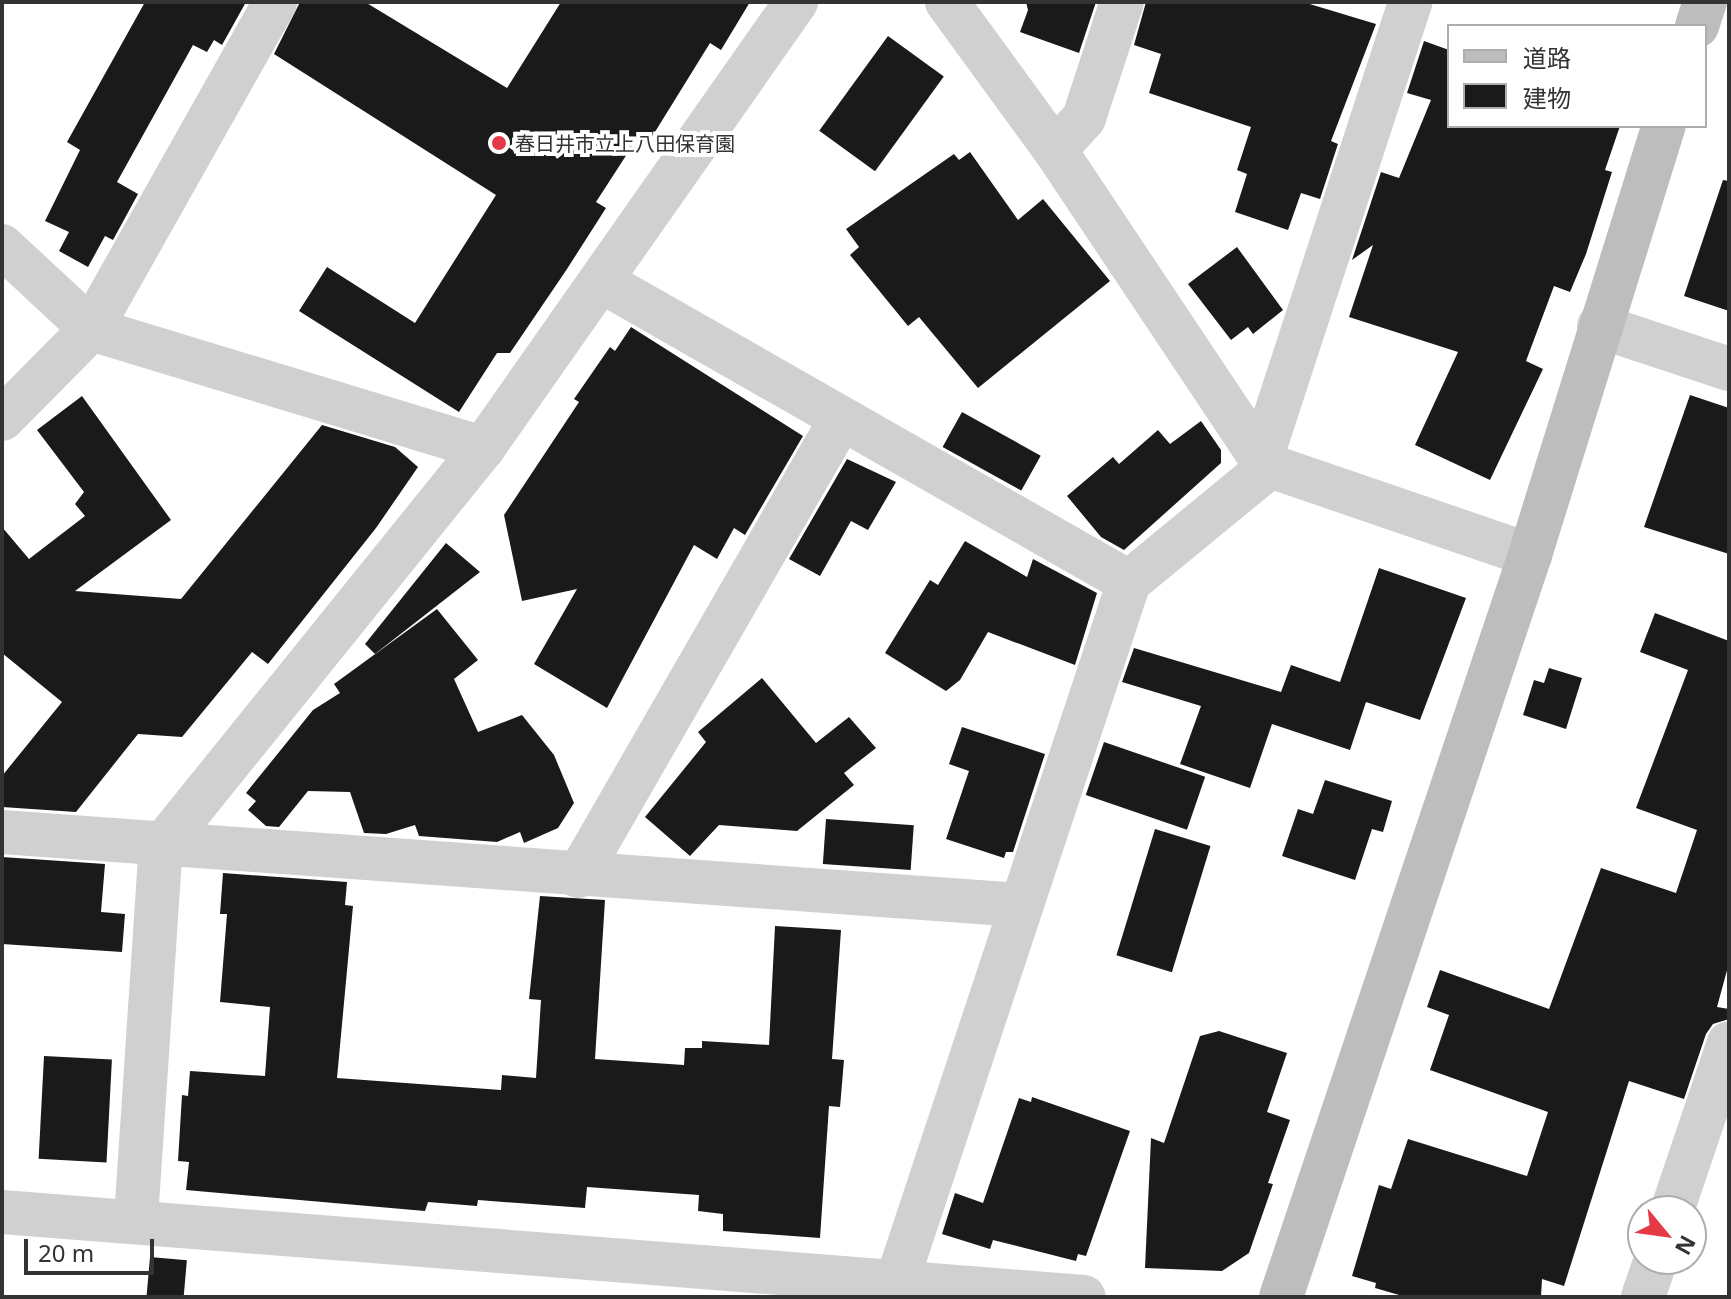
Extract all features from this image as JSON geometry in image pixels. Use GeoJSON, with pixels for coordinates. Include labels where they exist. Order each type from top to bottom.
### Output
{"type":"FeatureCollection","features":[{"type":"Feature","properties":{"kind":"street"},"geometry":{"type":"LineString","coordinates":[[2,419],[91,329],[275,2]]}},
{"type":"Feature","properties":{"kind":"street"},"geometry":{"type":"LineString","coordinates":[[136,1219],[161,847],[483,448],[796,2]]}},
{"type":"Feature","properties":{"kind":"street"},"geometry":{"type":"LineString","coordinates":[[947,2],[1055,150],[1265,462],[1530,555]]}},
{"type":"Feature","properties":{"kind":"street"},"geometry":{"type":"LineString","coordinates":[[1055,150],[1084,118],[1122,2]]}},
{"type":"Feature","properties":{"kind":"street"},"geometry":{"type":"LineString","coordinates":[[896,1284],[1129,582],[1265,462],[1410,2]]}},
{"type":"Feature","properties":{"kind":"street"},"geometry":{"type":"LineString","coordinates":[[1698,24],[1705,2]]}},
{"type":"Feature","properties":{"kind":"street"},"geometry":{"type":"LineString","coordinates":[[1281,1297],[1530,555],[1599,326],[1663,128]]}},
{"type":"Feature","properties":{"kind":"street"},"geometry":{"type":"LineString","coordinates":[[2,246],[91,329],[483,448]]}},
{"type":"Feature","properties":{"kind":"street"},"geometry":{"type":"LineString","coordinates":[[601,281],[1129,582]]}},
{"type":"Feature","properties":{"kind":"street"},"geometry":{"type":"LineString","coordinates":[[1599,326],[1729,369]]}},
{"type":"Feature","properties":{"kind":"street"},"geometry":{"type":"LineString","coordinates":[[578,876],[841,419]]}},
{"type":"Feature","properties":{"kind":"street"},"geometry":{"type":"LineString","coordinates":[[2,832],[161,847],[1021,905]]}},
{"type":"Feature","properties":{"kind":"street"},"geometry":{"type":"LineString","coordinates":[[1677,1195],[1729,1043]]}},
{"type":"Feature","properties":{"kind":"street"},"geometry":{"type":"LineString","coordinates":[[2,1212],[136,1219],[896,1284],[1084,1297]]}},
{"type":"Feature","properties":{"kind":"street"},"geometry":{"type":"LineString","coordinates":[[1643,1297],[1651,1275]]}},
{"type":"Feature","properties":{"kind":"building"},"geometry":{"type":"Polygon","coordinates":[[[145,2],[246,2],[222,45],[214,40],[207,52],[193,45],[117,182],[138,194],[113,240],[105,236],[88,267],[59,251],[69,232],[45,221],[80,150],[67,142],[145,2]]]}},
{"type":"Feature","properties":{"kind":"building"},"geometry":{"type":"Polygon","coordinates":[[[300,2],[365,2],[507,88],[561,2],[750,2],[721,50],[710,43],[650,140],[640,134],[596,202],[606,208],[567,269],[510,353],[497,353],[459,412],[299,311],[327,267],[415,323],[496,195],[274,54],[300,2]]]}},
{"type":"Feature","properties":{"kind":"building"},"geometry":{"type":"Polygon","coordinates":[[[1026,2],[1096,2],[1079,53],[1020,32],[1028,10],[1026,2]]]}},
{"type":"Feature","properties":{"kind":"building"},"geometry":{"type":"Polygon","coordinates":[[[1146,2],[1303,2],[1376,24],[1331,141],[1338,144],[1320,199],[1301,193],[1288,230],[1235,212],[1247,174],[1237,170],[1251,127],[1149,93],[1161,54],[1134,45],[1146,2]]]}},
{"type":"Feature","properties":{"kind":"building"},"geometry":{"type":"Polygon","coordinates":[[[888,36],[944,77],[875,171],[819,131],[888,36]]]}},
{"type":"Feature","properties":{"kind":"building"},"geometry":{"type":"Polygon","coordinates":[[[1424,41],[1447,49],[1447,128],[1619,128],[1605,170],[1612,172],[1586,254],[1570,292],[1554,286],[1526,361],[1543,369],[1490,480],[1415,445],[1458,352],[1349,317],[1373,245],[1352,260],[1381,172],[1399,178],[1431,100],[1407,93],[1424,41]]]}},
{"type":"Feature","properties":{"kind":"building"},"geometry":{"type":"Polygon","coordinates":[[[970,152],[1018,220],[1043,199],[1110,281],[978,388],[919,317],[908,326],[850,255],[859,247],[846,229],[954,154],[959,160],[970,152]]]}},
{"type":"Feature","properties":{"kind":"building"},"geometry":{"type":"Polygon","coordinates":[[[1723,180],[1729,181],[1729,311],[1684,296],[1723,180]]]}},
{"type":"Feature","properties":{"kind":"building"},"geometry":{"type":"Polygon","coordinates":[[[1237,247],[1283,310],[1253,334],[1248,327],[1231,340],[1188,284],[1237,247]]]}},
{"type":"Feature","properties":{"kind":"building"},"geometry":{"type":"Polygon","coordinates":[[[631,327],[803,436],[745,535],[734,528],[717,559],[694,545],[607,708],[534,664],[577,589],[522,601],[504,515],[579,402],[574,399],[610,347],[615,351],[631,327]]]}},
{"type":"Feature","properties":{"kind":"building"},"geometry":{"type":"Polygon","coordinates":[[[1690,395],[1729,408],[1729,554],[1644,527],[1690,395]]]}},
{"type":"Feature","properties":{"kind":"building"},"geometry":{"type":"Polygon","coordinates":[[[82,396],[171,520],[75,591],[181,599],[322,425],[395,447],[418,467],[376,528],[268,664],[252,652],[182,737],[138,734],[76,812],[2,807],[2,776],[62,702],[2,653],[2,527],[29,559],[85,516],[75,504],[84,492],[37,430],[82,396]]]}},
{"type":"Feature","properties":{"kind":"building"},"geometry":{"type":"Polygon","coordinates":[[[962,412],[1041,456],[1021,491],[943,447],[962,412]]]}},
{"type":"Feature","properties":{"kind":"building"},"geometry":{"type":"Polygon","coordinates":[[[1201,421],[1221,450],[1221,463],[1124,550],[1101,537],[1067,496],[1113,457],[1119,464],[1158,430],[1170,444],[1201,421]]]}},
{"type":"Feature","properties":{"kind":"building"},"geometry":{"type":"Polygon","coordinates":[[[847,459],[896,482],[868,530],[851,521],[820,576],[789,559],[847,459]]]}},
{"type":"Feature","properties":{"kind":"building"},"geometry":{"type":"Polygon","coordinates":[[[965,541],[1027,577],[1033,559],[1097,593],[1075,665],[988,632],[960,680],[946,691],[885,653],[930,580],[938,585],[965,541]]]}},
{"type":"Feature","properties":{"kind":"building"},"geometry":{"type":"Polygon","coordinates":[[[446,543],[480,572],[375,654],[365,644],[446,543]]]}},
{"type":"Feature","properties":{"kind":"building"},"geometry":{"type":"Polygon","coordinates":[[[1379,568],[1466,598],[1420,720],[1366,702],[1350,750],[1272,724],[1250,788],[1180,764],[1201,706],[1122,682],[1134,648],[1281,692],[1291,665],[1340,682],[1379,568]]]}},
{"type":"Feature","properties":{"kind":"building"},"geometry":{"type":"Polygon","coordinates":[[[437,609],[478,660],[454,679],[478,732],[522,715],[554,755],[574,803],[558,828],[524,843],[520,832],[497,842],[419,836],[415,825],[386,834],[364,833],[350,792],[308,791],[279,827],[266,826],[248,810],[256,801],[246,793],[313,710],[340,693],[334,684],[437,609]]]}},
{"type":"Feature","properties":{"kind":"building"},"geometry":{"type":"Polygon","coordinates":[[[1655,613],[1729,641],[1729,963],[1717,1007],[1729,1009],[1729,1019],[1713,1024],[1706,1034],[1684,1099],[1629,1081],[1564,1286],[1542,1279],[1541,1297],[1406,1297],[1375,1288],[1376,1283],[1352,1276],[1379,1185],[1391,1189],[1408,1139],[1527,1176],[1548,1112],[1430,1070],[1449,1015],[1427,1007],[1440,970],[1549,1009],[1601,868],[1676,893],[1697,830],[1636,808],[1688,670],[1640,652],[1655,613]]]}},
{"type":"Feature","properties":{"kind":"building"},"geometry":{"type":"Polygon","coordinates":[[[1549,668],[1582,678],[1566,729],[1523,715],[1534,680],[1544,683],[1549,668]]]}},
{"type":"Feature","properties":{"kind":"building"},"geometry":{"type":"Polygon","coordinates":[[[762,678],[816,743],[849,717],[876,748],[844,773],[854,785],[797,831],[719,825],[690,856],[645,817],[706,742],[698,732],[762,678]]]}},
{"type":"Feature","properties":{"kind":"building"},"geometry":{"type":"Polygon","coordinates":[[[962,727],[1045,754],[1013,852],[1006,852],[1004,858],[946,839],[969,771],[949,764],[962,727]]]}},
{"type":"Feature","properties":{"kind":"building"},"geometry":{"type":"Polygon","coordinates":[[[1104,742],[1205,777],[1187,830],[1086,795],[1104,742]]]}},
{"type":"Feature","properties":{"kind":"building"},"geometry":{"type":"Polygon","coordinates":[[[1325,780],[1392,801],[1383,832],[1372,829],[1355,880],[1282,856],[1298,809],[1313,814],[1325,780]]]}},
{"type":"Feature","properties":{"kind":"building"},"geometry":{"type":"Polygon","coordinates":[[[826,819],[914,825],[911,870],[823,864],[826,819]]]}},
{"type":"Feature","properties":{"kind":"building"},"geometry":{"type":"Polygon","coordinates":[[[1155,829],[1210,846],[1172,972],[1116,955],[1155,829]]]}},
{"type":"Feature","properties":{"kind":"building"},"geometry":{"type":"Polygon","coordinates":[[[2,857],[105,864],[101,912],[125,914],[122,952],[2,944],[2,857]]]}},
{"type":"Feature","properties":{"kind":"building"},"geometry":{"type":"Polygon","coordinates":[[[223,873],[347,882],[345,905],[353,906],[337,1078],[501,1090],[502,1075],[536,1078],[541,1000],[529,999],[540,896],[605,900],[595,1059],[684,1065],[685,1048],[702,1048],[702,1041],[769,1045],[775,926],[841,930],[832,1059],[844,1060],[840,1107],[829,1106],[820,1238],[723,1231],[723,1214],[698,1211],[699,1195],[587,1187],[585,1208],[478,1200],[477,1206],[428,1202],[425,1211],[186,1190],[189,1162],[178,1161],[182,1095],[188,1096],[190,1071],[265,1076],[270,1007],[220,1002],[227,914],[220,914],[223,873]]]}},
{"type":"Feature","properties":{"kind":"building"},"geometry":{"type":"Polygon","coordinates":[[[1219,1031],[1287,1053],[1267,1112],[1290,1120],[1268,1183],[1273,1184],[1249,1253],[1222,1271],[1145,1268],[1151,1138],[1164,1143],[1200,1036],[1219,1031]]]}},
{"type":"Feature","properties":{"kind":"building"},"geometry":{"type":"Polygon","coordinates":[[[44,1056],[112,1060],[107,1162],[39,1159],[44,1056]]]}},
{"type":"Feature","properties":{"kind":"building"},"geometry":{"type":"Polygon","coordinates":[[[1032,1097],[1130,1131],[1086,1256],[1078,1254],[1076,1261],[993,1240],[990,1249],[942,1234],[955,1193],[983,1203],[1019,1098],[1031,1102],[1032,1097]]]}},
{"type":"Feature","properties":{"kind":"building"},"geometry":{"type":"Polygon","coordinates":[[[150,1257],[187,1260],[184,1297],[147,1297],[150,1257]]]}},
{"type":"Feature","properties":{"kind":"place","name":"春日井市立上八田保育園"},"geometry":{"type":"Point","coordinates":[499,143]}}]}
